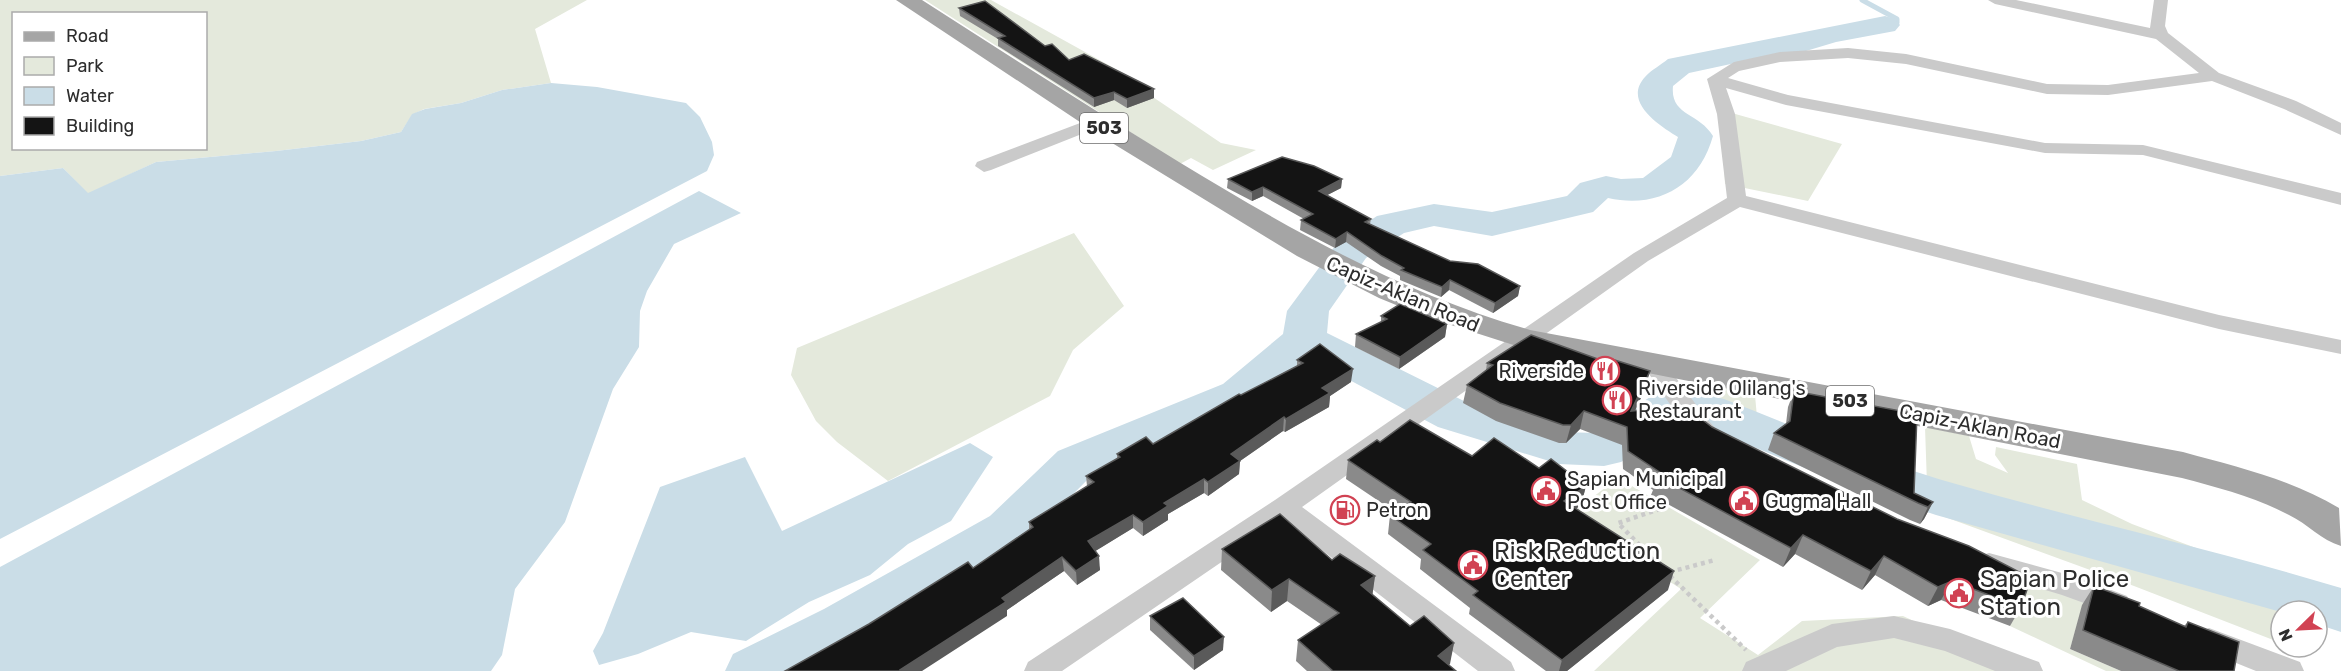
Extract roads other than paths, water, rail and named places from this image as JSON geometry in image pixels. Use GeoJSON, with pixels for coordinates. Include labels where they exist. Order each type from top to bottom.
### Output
{"type":"FeatureCollection","features":[{"type":"Feature","properties":{"kind":"main road","name":"Capiz-Aklan Road"},"geometry":{"type":"LineString","coordinates":[[907,0],[1096,122],[1305,250],[1354,276],[1474,326],[1662,375],[2183,465],[2269,490],[2326,517],[2341,532]]}},
{"type":"Feature","properties":{"kind":"street"},"geometry":{"type":"LineString","coordinates":[[1995,0],[2161,35],[2213,76],[2290,105],[2341,130]]}},
{"type":"Feature","properties":{"kind":"street"},"geometry":{"type":"LineString","coordinates":[[2161,35],[2157,26],[2162,0]]}},
{"type":"Feature","properties":{"kind":"street"},"geometry":{"type":"LineString","coordinates":[[1715,79],[1734,67],[1780,57],[1848,52],[1906,59],[2047,88],[2108,90],[2213,76]]}},
{"type":"Feature","properties":{"kind":"street"},"geometry":{"type":"LineString","coordinates":[[1715,79],[1786,100],[1916,122],[2045,148],[2143,150],[2341,200]]}},
{"type":"Feature","properties":{"kind":"street"},"geometry":{"type":"LineString","coordinates":[[1715,79],[1726,114],[1737,200]]}},
{"type":"Feature","properties":{"kind":"street"},"geometry":{"type":"LineString","coordinates":[[984,166],[1096,122]]}},
{"type":"Feature","properties":{"kind":"street"},"geometry":{"type":"LineString","coordinates":[[1039,671],[1284,507],[1641,257],[1737,200],[2219,322],[2341,347]]}},
{"type":"Feature","properties":{"kind":"street"},"geometry":{"type":"LineString","coordinates":[[1662,375],[1697,424],[1726,442]]}},
{"type":"Feature","properties":{"kind":"street"},"geometry":{"type":"LineString","coordinates":[[1284,507],[1500,671]]}},
{"type":"Feature","properties":{"kind":"street"},"geometry":{"type":"LineString","coordinates":[[1970,555],[2070,586],[2145,615]]}},
{"type":"Feature","properties":{"kind":"street"},"geometry":{"type":"LineString","coordinates":[[1760,669],[1832,636],[1894,627],[1950,641],[2028,671]]}},
{"type":"Feature","properties":{"kind":"street"},"geometry":{"type":"LineString","coordinates":[[2187,632],[2289,671]]}},
{"type":"Feature","properties":{"kind":"water"},"geometry":{"type":"Polygon","coordinates":[[[551,83],[597,87],[686,103],[700,117],[712,142],[714,155],[707,171],[0,539],[0,176],[63,168],[88,193],[156,162],[361,141],[401,132],[412,114],[425,109],[461,103],[502,90],[551,83]]]}},
{"type":"Feature","properties":{"kind":"water"},"geometry":{"type":"Polygon","coordinates":[[[699,191],[741,213],[674,244],[647,291],[640,311],[639,347],[613,389],[565,522],[515,589],[502,655],[491,671],[0,671],[0,567],[699,191]]]}},
{"type":"Feature","properties":{"kind":"water"},"geometry":{"type":"Polygon","coordinates":[[[970,443],[993,457],[951,521],[908,544],[870,575],[809,602],[746,641],[691,632],[638,654],[599,665],[593,651],[603,633],[660,487],[745,457],[782,531],[970,443]]]}},
{"type":"Feature","properties":{"kind":"waterway"},"geometry":{"type":"LineString","coordinates":[[1862,0],[1897,19],[1897,23],[1885,25]]}},
{"type":"Feature","properties":{"kind":"waterway"},"geometry":{"type":"LineString","coordinates":[[1304,339],[1308,311],[1324,287],[1352,250],[1391,224],[1434,215],[1492,224],[1580,204],[1593,191],[1606,187],[1621,190],[1652,188],[1684,165],[1690,156],[1696,136],[1693,131],[1663,113],[1655,99],[1657,83],[1679,66],[1754,50],[1796,45],[1831,34],[1885,25]]}},
{"type":"Feature","properties":{"kind":"waterway"},"geometry":{"type":"LineString","coordinates":[[754,671],[844,625],[1008,529],[1075,463],[1239,394],[1304,339]]}},
{"type":"Feature","properties":{"kind":"waterway"},"geometry":{"type":"LineString","coordinates":[[1304,339],[1455,416],[1559,448],[1604,450],[1631,435],[1667,408],[1707,410],[1862,472],[1954,502],[2278,590],[2341,610]]}},
{"type":"Feature","properties":{"kind":"place","name":"Riverside"},"geometry":{"type":"Point","coordinates":[1605,371]}},
{"type":"Feature","properties":{"kind":"place","name":"Riverside Olilang's Restaurant"},"geometry":{"type":"Point","coordinates":[1617,400]}},
{"type":"Feature","properties":{"kind":"place","name":"Sapian Municipal Post Office"},"geometry":{"type":"Point","coordinates":[1546,491]}},
{"type":"Feature","properties":{"kind":"place","name":"Gugma Hall"},"geometry":{"type":"Point","coordinates":[1744,501]}},
{"type":"Feature","properties":{"kind":"place","name":"Petron"},"geometry":{"type":"Point","coordinates":[1345,510]}},
{"type":"Feature","properties":{"kind":"place","name":"Risk Reduction Center"},"geometry":{"type":"Point","coordinates":[1473,565]}},
{"type":"Feature","properties":{"kind":"place","name":"Sapian Police Station"},"geometry":{"type":"Point","coordinates":[1959,593]}}]}
